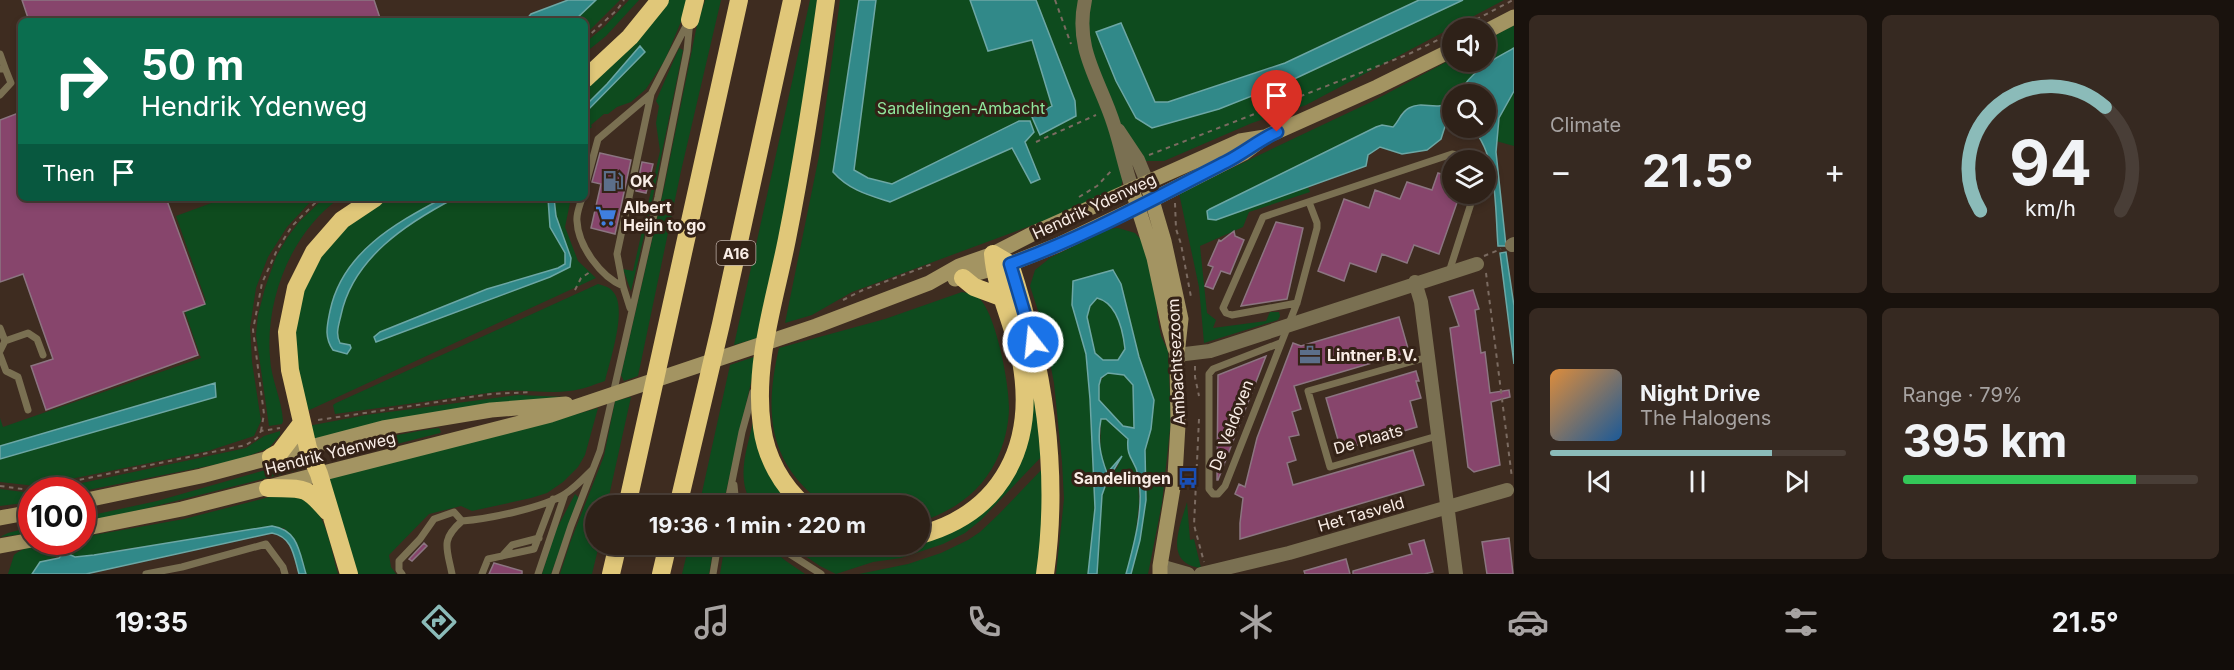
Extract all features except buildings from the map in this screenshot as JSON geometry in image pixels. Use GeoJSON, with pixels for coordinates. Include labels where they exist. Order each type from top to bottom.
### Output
{"type":"FeatureCollection","features":[{"type":"Feature","properties":{"kind":"highway"},"geometry":{"type":"LineString","coordinates":[[588,76],[630,38],[660,0]]}},
{"type":"Feature","properties":{"kind":"highway"},"geometry":{"type":"LineString","coordinates":[[690,20],[695,0]]}},
{"type":"Feature","properties":{"kind":"highway"},"geometry":{"type":"LineString","coordinates":[[629,495],[739,0]]}},
{"type":"Feature","properties":{"kind":"highway","name":"A16"},"geometry":{"type":"LineString","coordinates":[[681,495],[721,324],[792,0]]}},
{"type":"Feature","properties":{"kind":"highway"},"geometry":{"type":"LineString","coordinates":[[795,495],[775,468],[766,446],[762,426],[762,364],[802,162],[826,0]]}},
{"type":"Feature","properties":{"kind":"highway"},"geometry":{"type":"LineString","coordinates":[[350,574],[308,448],[302,423],[288,354],[289,317],[296,288],[314,252],[329,234],[358,208],[370,201]]}},
{"type":"Feature","properties":{"kind":"highway"},"geometry":{"type":"LineString","coordinates":[[930,532],[958,520],[979,504],[999,484],[1013,460],[1023,427],[1026,398],[1020,358],[1001,297],[999,262]]}},
{"type":"Feature","properties":{"kind":"highway"},"geometry":{"type":"LineString","coordinates":[[999,262],[1033,342],[1046,411],[1052,471],[1045,574]]}},
{"type":"Feature","properties":{"kind":"highway"},"geometry":{"type":"LineString","coordinates":[[963,278],[974,286],[1001,297]]}},
{"type":"Feature","properties":{"kind":"highway"},"geometry":{"type":"LineString","coordinates":[[271,458],[280,452],[302,423]]}},
{"type":"Feature","properties":{"kind":"highway"},"geometry":{"type":"LineString","coordinates":[[268,488],[304,489],[332,515]]}},
{"type":"Feature","properties":{"kind":"highway"},"geometry":{"type":"LineString","coordinates":[[611,574],[615,555]]}},
{"type":"Feature","properties":{"kind":"highway"},"geometry":{"type":"LineString","coordinates":[[661,574],[665,555]]}},
{"type":"Feature","properties":{"kind":"main road"},"geometry":{"type":"LineString","coordinates":[[1496,26],[1514,16]]}},
{"type":"Feature","properties":{"kind":"main road","name":"Hendrik Ydenweg"},"geometry":{"type":"LineString","coordinates":[[929,283],[963,278],[1144,203],[1244,153],[1265,137],[1442,55]]}},
{"type":"Feature","properties":{"kind":"main road","name":"Hendrik Ydenweg"},"geometry":{"type":"LineString","coordinates":[[96,527],[131,521],[268,488],[522,424],[798,331],[929,283],[960,266],[999,262],[1036,232],[1240,141],[1265,137]]}},
{"type":"Feature","properties":{"kind":"main road"},"geometry":{"type":"LineString","coordinates":[[1144,203],[1147,182]]}},
{"type":"Feature","properties":{"kind":"main road"},"geometry":{"type":"LineString","coordinates":[[1132,189],[1144,203]]}},
{"type":"Feature","properties":{"kind":"main road","name":"Ambachtsezoom"},"geometry":{"type":"LineString","coordinates":[[1144,203],[1168,328],[1177,355],[1178,425],[1175,476],[1158,572]]}},
{"type":"Feature","properties":{"kind":"main road","name":"Hendrik Ydenweg"},"geometry":{"type":"LineString","coordinates":[[96,498],[201,476],[383,428],[513,407],[584,403]]}},
{"type":"Feature","properties":{"kind":"main road"},"geometry":{"type":"LineString","coordinates":[[0,518],[18,515]]}},
{"type":"Feature","properties":{"kind":"main road"},"geometry":{"type":"LineString","coordinates":[[0,546],[18,543]]}},
{"type":"Feature","properties":{"kind":"street"},"geometry":{"type":"LineString","coordinates":[[1085,0],[1081,15],[1081,34],[1102,113],[1138,160],[1147,182]]}},
{"type":"Feature","properties":{"kind":"street"},"geometry":{"type":"LineString","coordinates":[[1114,126],[1132,189]]}},
{"type":"Feature","properties":{"kind":"street"},"geometry":{"type":"LineString","coordinates":[[1177,355],[1195,354],[1415,282],[1449,272],[1482,266]]}},
{"type":"Feature","properties":{"kind":"street"},"geometry":{"type":"LineString","coordinates":[[1415,282],[1421,303],[1456,574]]}},
{"type":"Feature","properties":{"kind":"street","name":"Het Tasveld"},"geometry":{"type":"LineString","coordinates":[[1204,574],[1225,571],[1446,507],[1510,484]]}},
{"type":"Feature","properties":{"kind":"street"},"geometry":{"type":"LineString","coordinates":[[1158,572],[1188,574]]}},
{"type":"Feature","properties":{"kind":"lane"},"geometry":{"type":"LineString","coordinates":[[631,310],[623,286],[617,254],[651,94],[690,20]]}},
{"type":"Feature","properties":{"kind":"lane"},"geometry":{"type":"LineString","coordinates":[[555,574],[571,526],[595,467],[658,197],[687,51],[690,20]]}},
{"type":"Feature","properties":{"kind":"lane"},"geometry":{"type":"LineString","coordinates":[[0,54],[2,68],[11,83],[0,95]]}},
{"type":"Feature","properties":{"kind":"lane"},"geometry":{"type":"LineString","coordinates":[[588,177],[598,140],[651,94]]}},
{"type":"Feature","properties":{"kind":"lane"},"geometry":{"type":"LineString","coordinates":[[1297,303],[1232,315],[1224,308],[1263,217],[1442,157]]}},
{"type":"Feature","properties":{"kind":"lane"},"geometry":{"type":"LineString","coordinates":[[581,201],[576,221],[585,248],[598,267],[613,282],[623,286]]}},
{"type":"Feature","properties":{"kind":"lane","name":"De Veldoven"},"geometry":{"type":"LineString","coordinates":[[1280,343],[1213,369],[1209,374],[1209,489],[1213,494],[1218,494],[1225,486],[1297,303],[1317,228],[1309,202]]}},
{"type":"Feature","properties":{"kind":"lane"},"geometry":{"type":"LineString","coordinates":[[1449,272],[1471,204]]}},
{"type":"Feature","properties":{"kind":"lane"},"geometry":{"type":"LineString","coordinates":[[0,328],[4,341],[0,353],[6,371],[18,377],[28,410]]}},
{"type":"Feature","properties":{"kind":"lane"},"geometry":{"type":"LineString","coordinates":[[4,341],[28,333],[37,339],[43,355]]}},
{"type":"Feature","properties":{"kind":"lane","name":"De Plaats"},"geometry":{"type":"LineString","coordinates":[[1428,357],[1308,391],[1330,467],[1437,436]]}},
{"type":"Feature","properties":{"kind":"lane"},"geometry":{"type":"LineString","coordinates":[[729,495],[742,432],[762,364]]}},
{"type":"Feature","properties":{"kind":"lane"},"geometry":{"type":"LineString","coordinates":[[452,574],[446,539],[450,531],[462,521],[538,506],[565,494],[595,467]]}},
{"type":"Feature","properties":{"kind":"lane"},"geometry":{"type":"LineString","coordinates":[[733,478],[735,495]]}},
{"type":"Feature","properties":{"kind":"lane"},"geometry":{"type":"LineString","coordinates":[[538,574],[565,494]]}},
{"type":"Feature","properties":{"kind":"lane"},"geometry":{"type":"LineString","coordinates":[[482,574],[488,559],[534,549],[553,499]]}},
{"type":"Feature","properties":{"kind":"lane"},"geometry":{"type":"LineString","coordinates":[[402,574],[399,570],[399,561],[420,539],[434,519],[454,512],[462,521]]}},
{"type":"Feature","properties":{"kind":"lane"},"geometry":{"type":"LineString","coordinates":[[146,574],[182,571],[266,544],[283,567],[285,574]]}},
{"type":"Feature","properties":{"kind":"lane"},"geometry":{"type":"LineString","coordinates":[[712,574],[716,555]]}},
{"type":"Feature","properties":{"kind":"lane"},"geometry":{"type":"LineString","coordinates":[[791,555],[821,574]]}},
{"type":"Feature","properties":{"kind":"path"},"geometry":{"type":"LineString","coordinates":[[588,36],[617,10],[624,0]]}},
{"type":"Feature","properties":{"kind":"path"},"geometry":{"type":"LineString","coordinates":[[1479,18],[1513,0]]}},
{"type":"Feature","properties":{"kind":"path","name":"Hendrik Ydenweg"},"geometry":{"type":"LineString","coordinates":[[1164,175],[1154,153],[1410,54],[1442,38]]}},
{"type":"Feature","properties":{"kind":"path"},"geometry":{"type":"LineString","coordinates":[[1035,142],[1102,113]]}},
{"type":"Feature","properties":{"kind":"path","name":"Ambachtsezoom"},"geometry":{"type":"LineString","coordinates":[[1171,190],[1175,200],[1176,229],[1192,300]]}},
{"type":"Feature","properties":{"kind":"path"},"geometry":{"type":"LineString","coordinates":[[261,431],[264,414],[253,330],[262,283],[276,250],[292,226],[317,201]]}},
{"type":"Feature","properties":{"kind":"path"},"geometry":{"type":"LineString","coordinates":[[1493,252],[1484,256],[1482,266],[1510,484]]}},
{"type":"Feature","properties":{"kind":"path"},"geometry":{"type":"LineString","coordinates":[[575,290],[581,278],[598,267]]}},
{"type":"Feature","properties":{"kind":"path","name":"Ambachtsezoom"},"geometry":{"type":"LineString","coordinates":[[1195,354],[1195,377],[1199,396]]}},
{"type":"Feature","properties":{"kind":"path","name":"Ambachtsezoom"},"geometry":{"type":"LineString","coordinates":[[1198,419],[1194,525],[1204,574]]}},
{"type":"Feature","properties":{"kind":"green space"},"geometry":{"type":"Polygon","coordinates":[[[596,0],[620,0],[588,32],[588,18],[577,18],[596,0]]]}},
{"type":"Feature","properties":{"kind":"green space"},"geometry":{"type":"Polygon","coordinates":[[[629,0],[639,0],[606,36],[588,51],[588,40],[629,0]]]}},
{"type":"Feature","properties":{"kind":"green space"},"geometry":{"type":"Polygon","coordinates":[[[665,0],[690,0],[665,60],[646,89],[631,102],[604,114],[588,130],[588,79],[665,0]]]}},
{"type":"Feature","properties":{"kind":"green space"},"geometry":{"type":"Polygon","coordinates":[[[705,0],[721,0],[681,171],[638,376],[624,381],[621,375],[664,188],[697,25],[705,0]]]}},
{"type":"Feature","properties":{"kind":"green space"},"geometry":{"type":"Polygon","coordinates":[[[810,0],[817,0],[805,94],[761,337],[734,345],[810,0]]]}},
{"type":"Feature","properties":{"kind":"green space","name":"Sandelingen-Ambacht"},"geometry":{"type":"Polygon","coordinates":[[[840,0],[859,0],[833,171],[843,165],[865,0],[1434,0],[1219,109],[1292,80],[1463,0],[1504,0],[1470,18],[1442,18],[1442,33],[1306,105],[1252,123],[1164,161],[1143,161],[1136,147],[1121,187],[1049,219],[852,292],[812,315],[785,323],[819,156],[840,0]]]}},
{"type":"Feature","properties":{"kind":"green space"},"geometry":{"type":"Polygon","coordinates":[[[1514,25],[1514,48],[1496,58],[1496,35],[1514,25]]]}},
{"type":"Feature","properties":{"kind":"green space"},"geometry":{"type":"Polygon","coordinates":[[[679,48],[683,50],[631,291],[623,269],[633,271],[660,151],[656,123],[659,106],[656,101],[679,48]]]}},
{"type":"Feature","properties":{"kind":"green space"},"geometry":{"type":"Polygon","coordinates":[[[1442,64],[1442,72],[1476,72],[1465,84],[1442,84],[1442,106],[1409,108],[1402,113],[1393,127],[1382,125],[1376,127],[1207,211],[1216,220],[1308,187],[1310,192],[1249,212],[1243,227],[1200,246],[1207,313],[1216,320],[1213,328],[1266,321],[1270,312],[1279,312],[1280,316],[1278,320],[1204,343],[1199,287],[1179,193],[1371,102],[1442,64]]]}},
{"type":"Feature","properties":{"kind":"green space"},"geometry":{"type":"Polygon","coordinates":[[[1514,91],[1514,146],[1496,141],[1499,118],[1514,91]]]}},
{"type":"Feature","properties":{"kind":"green space"},"geometry":{"type":"Polygon","coordinates":[[[217,201],[311,201],[287,227],[268,257],[256,288],[250,327],[252,362],[261,421],[254,436],[208,451],[80,477],[18,477],[18,484],[0,482],[0,459],[216,397],[214,383],[0,446],[0,418],[3,427],[201,358],[184,309],[206,301],[176,216],[217,201]]]}},
{"type":"Feature","properties":{"kind":"green space"},"geometry":{"type":"Polygon","coordinates":[[[321,201],[336,201],[308,229],[295,248],[277,291],[272,313],[270,358],[283,421],[282,424],[269,426],[256,335],[258,315],[276,257],[299,222],[321,201]]]}},
{"type":"Feature","properties":{"kind":"green space"},"geometry":{"type":"Polygon","coordinates":[[[375,201],[570,201],[565,227],[578,261],[596,278],[305,412],[291,320],[322,245],[375,201]]]}},
{"type":"Feature","properties":{"kind":"green space"},"geometry":{"type":"Polygon","coordinates":[[[1118,228],[1135,233],[1147,246],[1158,290],[1157,315],[1161,336],[1168,351],[1171,420],[1162,503],[1148,574],[1131,574],[1140,540],[1146,500],[1145,450],[1151,429],[1154,400],[1139,357],[1121,284],[1113,270],[1074,281],[1072,305],[1086,354],[1095,508],[1088,574],[1056,574],[1064,499],[1062,462],[1054,383],[1043,326],[1030,286],[1035,270],[1050,258],[1108,229],[1118,228]]]}},
{"type":"Feature","properties":{"kind":"green space"},"geometry":{"type":"Polygon","coordinates":[[[1012,281],[1045,453],[981,520],[965,533],[930,548],[930,535],[954,527],[1023,444],[1012,281]]]}},
{"type":"Feature","properties":{"kind":"green space"},"geometry":{"type":"Polygon","coordinates":[[[598,284],[612,291],[618,301],[619,311],[616,336],[605,381],[569,391],[502,391],[335,414],[333,405],[336,403],[598,284]]]}},
{"type":"Feature","properties":{"kind":"green space"},"geometry":{"type":"Polygon","coordinates":[[[962,292],[971,294],[985,306],[1000,349],[1007,382],[1009,407],[1007,428],[996,461],[974,491],[954,506],[930,519],[930,495],[813,495],[792,472],[781,454],[775,435],[772,394],[779,348],[885,319],[962,292]]]}},
{"type":"Feature","properties":{"kind":"green space"},"geometry":{"type":"Polygon","coordinates":[[[1097,298],[1110,306],[1121,327],[1125,350],[1118,360],[1103,360],[1095,353],[1087,316],[1090,306],[1097,298]]]}},
{"type":"Feature","properties":{"kind":"green space"},"geometry":{"type":"Polygon","coordinates":[[[757,356],[725,495],[701,495],[730,365],[757,356]]]}},
{"type":"Feature","properties":{"kind":"green space"},"geometry":{"type":"Polygon","coordinates":[[[1108,373],[1124,375],[1133,385],[1135,428],[1123,426],[1099,400],[1100,382],[1108,373]]]}},
{"type":"Feature","properties":{"kind":"green space"},"geometry":{"type":"Polygon","coordinates":[[[518,395],[567,397],[314,442],[308,426],[366,415],[518,395]]]}},
{"type":"Feature","properties":{"kind":"green space"},"geometry":{"type":"Polygon","coordinates":[[[631,397],[609,495],[589,495],[604,456],[615,401],[631,397]]]}},
{"type":"Feature","properties":{"kind":"green space"},"geometry":{"type":"Polygon","coordinates":[[[598,408],[585,455],[578,467],[563,482],[547,493],[531,498],[472,511],[461,506],[429,514],[389,555],[391,567],[396,574],[358,574],[335,498],[323,477],[501,435],[598,408]]]}},
{"type":"Feature","properties":{"kind":"green space"},"geometry":{"type":"Polygon","coordinates":[[[1101,419],[1106,419],[1128,439],[1138,475],[1139,504],[1135,540],[1126,574],[1097,574],[1102,495],[1120,458],[1107,474],[1100,453],[1101,419]]]}},
{"type":"Feature","properties":{"kind":"green space"},"geometry":{"type":"Polygon","coordinates":[[[753,422],[792,495],[748,495],[744,475],[753,422]]]}},
{"type":"Feature","properties":{"kind":"green space"},"geometry":{"type":"Polygon","coordinates":[[[439,428],[440,433],[338,459],[334,454],[366,442],[439,428]]]}},
{"type":"Feature","properties":{"kind":"green space"},"geometry":{"type":"Polygon","coordinates":[[[280,431],[280,435],[269,448],[238,460],[96,488],[96,480],[246,448],[264,436],[280,431]]]}},
{"type":"Feature","properties":{"kind":"green space"},"geometry":{"type":"Polygon","coordinates":[[[297,455],[303,457],[305,463],[302,469],[96,520],[96,514],[157,501],[269,469],[297,455]]]}},
{"type":"Feature","properties":{"kind":"green space"},"geometry":{"type":"Polygon","coordinates":[[[1046,465],[1039,574],[859,574],[908,564],[941,553],[968,540],[999,514],[1046,465]]]}},
{"type":"Feature","properties":{"kind":"green space"},"geometry":{"type":"Polygon","coordinates":[[[0,489],[18,491],[18,504],[0,506],[0,489]]]}},
{"type":"Feature","properties":{"kind":"green space"},"geometry":{"type":"Polygon","coordinates":[[[575,494],[579,498],[551,574],[542,574],[556,530],[575,494]]]}},
{"type":"Feature","properties":{"kind":"green space"},"geometry":{"type":"Polygon","coordinates":[[[287,495],[313,506],[329,538],[338,574],[306,574],[302,560],[284,528],[96,555],[96,535],[184,519],[273,496],[287,495]]]}},
{"type":"Feature","properties":{"kind":"green space"},"geometry":{"type":"Polygon","coordinates":[[[1187,502],[1190,540],[1194,539],[1201,568],[1189,565],[1178,552],[1178,533],[1187,502]]]}},
{"type":"Feature","properties":{"kind":"green space"},"geometry":{"type":"Polygon","coordinates":[[[585,505],[585,555],[597,555],[592,574],[560,574],[585,505]]]}},
{"type":"Feature","properties":{"kind":"green space"},"geometry":{"type":"Polygon","coordinates":[[[18,530],[18,535],[0,537],[18,530]]]}},
{"type":"Feature","properties":{"kind":"green space"},"geometry":{"type":"Polygon","coordinates":[[[18,552],[18,555],[64,555],[40,562],[32,574],[8,574],[14,555],[18,552]]]}},
{"type":"Feature","properties":{"kind":"green space"},"geometry":{"type":"Polygon","coordinates":[[[70,555],[94,555],[75,557],[70,555]]]}},
{"type":"Feature","properties":{"kind":"green space"},"geometry":{"type":"Polygon","coordinates":[[[687,555],[712,555],[709,574],[682,574],[687,555]]]}},
{"type":"Feature","properties":{"kind":"green space"},"geometry":{"type":"Polygon","coordinates":[[[723,555],[778,555],[805,574],[720,574],[723,555]]]}},
{"type":"Feature","properties":{"kind":"green space"},"geometry":{"type":"Polygon","coordinates":[[[804,555],[910,555],[873,562],[836,574],[804,555]]]}},
{"type":"Feature","properties":{"kind":"water"},"geometry":{"type":"Polygon","coordinates":[[[568,0],[596,0],[577,18],[528,18],[531,14],[568,0]]]}},
{"type":"Feature","properties":{"kind":"water"},"geometry":{"type":"Polygon","coordinates":[[[859,0],[876,0],[854,170],[868,178],[892,184],[1019,121],[1030,121],[1034,132],[1025,142],[1040,179],[1031,183],[1012,148],[890,202],[859,191],[839,178],[833,172],[859,0]]]}},
{"type":"Feature","properties":{"kind":"water"},"geometry":{"type":"Polygon","coordinates":[[[970,0],[1036,0],[1075,101],[1076,116],[1040,135],[1032,117],[1052,106],[1032,40],[988,51],[970,0]]]}},
{"type":"Feature","properties":{"kind":"water"},"geometry":{"type":"Polygon","coordinates":[[[1419,0],[1463,0],[1292,80],[1219,109],[1152,128],[1136,118],[1116,81],[1096,32],[1121,23],[1155,102],[1168,102],[1285,63],[1419,0]]]}},
{"type":"Feature","properties":{"kind":"water"},"geometry":{"type":"Polygon","coordinates":[[[640,46],[645,52],[588,110],[588,103],[640,46]]]}},
{"type":"Feature","properties":{"kind":"water"},"geometry":{"type":"Polygon","coordinates":[[[1514,48],[1514,91],[1499,118],[1496,152],[1496,150],[1486,150],[1479,138],[1496,138],[1496,84],[1466,84],[1477,72],[1496,72],[1497,58],[1514,48]]]}},
{"type":"Feature","properties":{"kind":"water"},"geometry":{"type":"Polygon","coordinates":[[[1420,105],[1441,106],[1442,136],[1427,150],[1402,154],[1380,147],[1368,155],[1366,166],[1216,220],[1208,219],[1207,211],[1210,209],[1376,127],[1382,125],[1393,127],[1409,108],[1420,105]]]}},
{"type":"Feature","properties":{"kind":"water"},"geometry":{"type":"Polygon","coordinates":[[[1496,152],[1506,246],[1498,246],[1495,204],[1496,152]]]}},
{"type":"Feature","properties":{"kind":"water"},"geometry":{"type":"Polygon","coordinates":[[[437,201],[450,201],[384,244],[357,276],[347,295],[338,329],[340,343],[350,345],[351,348],[347,354],[333,350],[327,331],[336,291],[358,257],[406,218],[437,201]]]}},
{"type":"Feature","properties":{"kind":"water"},"geometry":{"type":"Polygon","coordinates":[[[548,201],[554,201],[556,216],[571,258],[570,267],[550,277],[376,342],[374,337],[380,332],[487,289],[565,264],[565,253],[550,227],[548,201]]]}},
{"type":"Feature","properties":{"kind":"water"},"geometry":{"type":"Polygon","coordinates":[[[1506,252],[1514,306],[1514,364],[1500,253],[1506,252]]]}},
{"type":"Feature","properties":{"kind":"water"},"geometry":{"type":"Polygon","coordinates":[[[1113,270],[1121,284],[1139,357],[1154,400],[1151,429],[1145,450],[1146,500],[1140,540],[1131,574],[1126,574],[1139,512],[1138,475],[1129,455],[1128,439],[1106,419],[1101,419],[1100,447],[1107,473],[1122,456],[1107,481],[1102,495],[1097,574],[1088,574],[1095,508],[1090,399],[1086,354],[1072,305],[1073,281],[1113,270]],[[1097,298],[1090,306],[1087,317],[1095,353],[1103,360],[1118,360],[1125,349],[1121,326],[1110,306],[1097,298]],[[1108,373],[1101,378],[1099,400],[1123,426],[1134,428],[1133,385],[1124,375],[1108,373]]]}},
{"type":"Feature","properties":{"kind":"water"},"geometry":{"type":"Polygon","coordinates":[[[215,383],[216,397],[0,459],[0,446],[215,383]]]}},
{"type":"Feature","properties":{"kind":"water"},"geometry":{"type":"Polygon","coordinates":[[[272,526],[281,528],[292,537],[299,550],[306,574],[299,574],[288,543],[279,535],[272,533],[86,574],[32,574],[40,562],[59,558],[62,555],[75,557],[272,526]]]}},
{"type":"Feature","properties":{"kind":"place","name":"OK"},"geometry":{"type":"Point","coordinates":[613,181]}},
{"type":"Feature","properties":{"kind":"place","name":"Albert Heijn to go"},"geometry":{"type":"Point","coordinates":[606,216]}},
{"type":"Feature","properties":{"kind":"place","name":"Lintner B.V."},"geometry":{"type":"Point","coordinates":[1310,355]}},
{"type":"Feature","properties":{"kind":"place","name":"Sandelingen"},"geometry":{"type":"Point","coordinates":[1188,478]}},
{"type":"Feature","properties":{"kind":"route"},"geometry":{"type":"LineString","coordinates":[[1033,342],[1010,264],[1058,245],[1138,207],[1244,153],[1265,137],[1277,132]]}}]}
